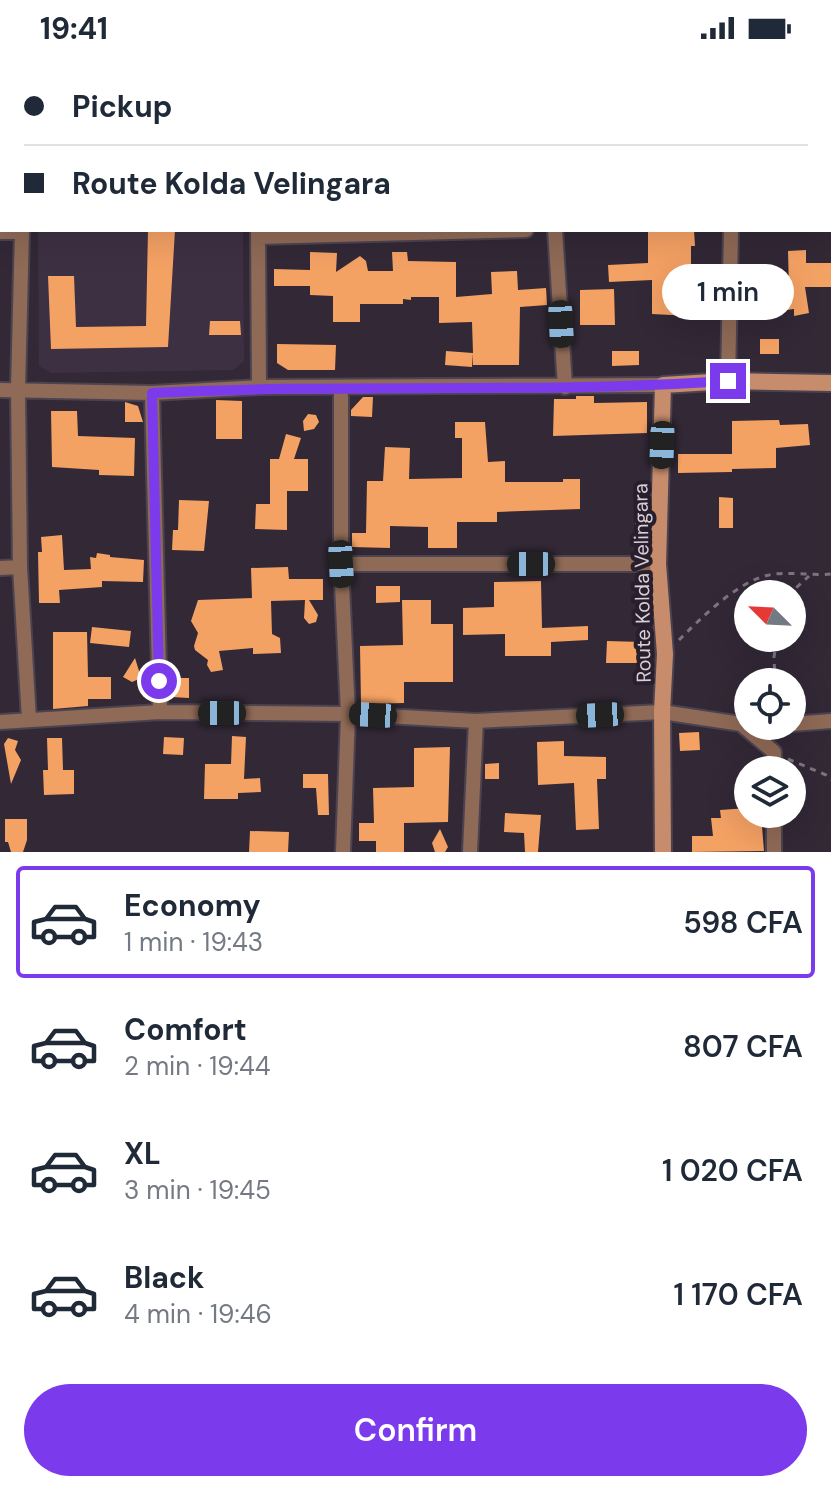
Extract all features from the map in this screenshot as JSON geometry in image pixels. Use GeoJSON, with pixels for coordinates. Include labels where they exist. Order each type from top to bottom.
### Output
{"type":"FeatureCollection","features":[{"type":"Feature","properties":{"kind":"main road"},"geometry":{"type":"LineString","coordinates":[[663,385],[728,381],[831,383]]}},
{"type":"Feature","properties":{"kind":"main road","name":"Route Kolda Velingara"},"geometry":{"type":"LineString","coordinates":[[663,385],[658,564],[665,654],[662,712],[663,852]]}},
{"type":"Feature","properties":{"kind":"street"},"geometry":{"type":"LineString","coordinates":[[22,232],[18,389],[20,567],[29,720]]}},
{"type":"Feature","properties":{"kind":"street"},"geometry":{"type":"LineString","coordinates":[[259,387],[258,234],[392,232]]}},
{"type":"Feature","properties":{"kind":"street"},"geometry":{"type":"LineString","coordinates":[[555,232],[565,387]]}},
{"type":"Feature","properties":{"kind":"street"},"geometry":{"type":"LineString","coordinates":[[728,381],[731,232]]}},
{"type":"Feature","properties":{"kind":"street"},"geometry":{"type":"LineString","coordinates":[[0,390],[152,393],[259,387],[663,385]]}},
{"type":"Feature","properties":{"kind":"street"},"geometry":{"type":"LineString","coordinates":[[341,387],[341,564],[348,714],[343,852]]}},
{"type":"Feature","properties":{"kind":"street"},"geometry":{"type":"LineString","coordinates":[[152,393],[160,712]]}},
{"type":"Feature","properties":{"kind":"street"},"geometry":{"type":"LineString","coordinates":[[341,564],[658,564]]}},
{"type":"Feature","properties":{"kind":"street"},"geometry":{"type":"LineString","coordinates":[[0,568],[20,567]]}},
{"type":"Feature","properties":{"kind":"street"},"geometry":{"type":"LineString","coordinates":[[1,723],[160,712],[348,714],[476,721],[662,712],[734,723]]}},
{"type":"Feature","properties":{"kind":"street"},"geometry":{"type":"LineString","coordinates":[[470,852],[476,721]]}},
{"type":"Feature","properties":{"kind":"street"},"geometry":{"type":"LineString","coordinates":[[806,723],[831,721]]}},
{"type":"Feature","properties":{"kind":"street"},"geometry":{"type":"LineString","coordinates":[[761,740],[774,752],[774,756]]}},
{"type":"Feature","properties":{"kind":"street"},"geometry":{"type":"LineString","coordinates":[[774,828],[774,852]]}},
{"type":"Feature","properties":{"kind":"path"},"geometry":{"type":"LineString","coordinates":[[665,654],[693,626],[744,585],[770,574],[831,574]]}},
{"type":"Feature","properties":{"kind":"path"},"geometry":{"type":"LineString","coordinates":[[805,580],[809,576]]}},
{"type":"Feature","properties":{"kind":"path"},"geometry":{"type":"LineString","coordinates":[[774,752],[831,780]]}},
{"type":"Feature","properties":{"kind":"shaded area"},"geometry":{"type":"Polygon","coordinates":[[[38,232],[243,232],[244,361],[233,370],[51,373],[39,366],[38,232]]]}},
{"type":"Feature","properties":{"kind":"building"},"geometry":{"type":"Polygon","coordinates":[[[148,232],[175,232],[168,347],[51,349],[48,276],[74,276],[76,327],[146,326],[148,232]]]}},
{"type":"Feature","properties":{"kind":"building"},"geometry":{"type":"Polygon","coordinates":[[[648,232],[694,232],[695,246],[691,246],[691,316],[652,314],[652,280],[609,282],[608,265],[648,263],[648,232]]]}},
{"type":"Feature","properties":{"kind":"building"},"geometry":{"type":"Polygon","coordinates":[[[806,250],[806,263],[831,263],[831,287],[805,287],[809,313],[794,316],[794,309],[773,312],[767,305],[769,295],[789,288],[788,251],[806,250]]]}},
{"type":"Feature","properties":{"kind":"building"},"geometry":{"type":"Polygon","coordinates":[[[310,252],[337,253],[336,272],[360,256],[366,261],[368,271],[393,271],[392,252],[407,252],[408,261],[456,262],[456,297],[492,294],[491,272],[517,271],[518,290],[546,288],[547,305],[520,307],[519,365],[473,365],[472,322],[439,323],[439,297],[411,297],[411,300],[403,299],[403,304],[360,304],[360,322],[333,322],[333,296],[310,295],[310,286],[274,286],[274,269],[310,270],[310,252]]]}},
{"type":"Feature","properties":{"kind":"building"},"geometry":{"type":"Polygon","coordinates":[[[614,289],[615,325],[580,325],[580,290],[614,289]]]}},
{"type":"Feature","properties":{"kind":"building"},"geometry":{"type":"Polygon","coordinates":[[[210,321],[240,321],[241,335],[209,335],[210,321]]]}},
{"type":"Feature","properties":{"kind":"building"},"geometry":{"type":"Polygon","coordinates":[[[760,339],[779,339],[779,354],[760,354],[760,339]]]}},
{"type":"Feature","properties":{"kind":"building"},"geometry":{"type":"Polygon","coordinates":[[[277,344],[336,345],[335,370],[288,370],[277,363],[277,344]]]}},
{"type":"Feature","properties":{"kind":"building"},"geometry":{"type":"Polygon","coordinates":[[[446,351],[473,353],[472,367],[445,365],[446,351]]]}},
{"type":"Feature","properties":{"kind":"building"},"geometry":{"type":"Polygon","coordinates":[[[612,351],[639,351],[639,365],[612,366],[612,351]]]}},
{"type":"Feature","properties":{"kind":"building"},"geometry":{"type":"Polygon","coordinates":[[[576,396],[594,396],[594,403],[647,402],[647,433],[553,436],[554,399],[576,399],[576,396]]]}},
{"type":"Feature","properties":{"kind":"building"},"geometry":{"type":"Polygon","coordinates":[[[363,397],[373,397],[372,417],[351,416],[351,410],[363,397]]]}},
{"type":"Feature","properties":{"kind":"building"},"geometry":{"type":"Polygon","coordinates":[[[216,400],[242,401],[242,439],[216,439],[216,400]]]}},
{"type":"Feature","properties":{"kind":"building"},"geometry":{"type":"Polygon","coordinates":[[[125,402],[138,406],[143,422],[125,422],[125,402]]]}},
{"type":"Feature","properties":{"kind":"building"},"geometry":{"type":"Polygon","coordinates":[[[51,411],[77,411],[78,436],[135,438],[134,476],[99,475],[99,470],[52,467],[51,411]]]}},
{"type":"Feature","properties":{"kind":"building"},"geometry":{"type":"Polygon","coordinates":[[[308,414],[316,415],[319,422],[314,429],[304,431],[303,421],[308,414]]]}},
{"type":"Feature","properties":{"kind":"building"},"geometry":{"type":"Polygon","coordinates":[[[779,420],[780,425],[808,424],[810,445],[776,448],[776,468],[678,473],[678,454],[732,454],[732,421],[779,420]]]}},
{"type":"Feature","properties":{"kind":"building"},"geometry":{"type":"Polygon","coordinates":[[[455,422],[485,422],[488,462],[505,461],[505,482],[580,479],[580,509],[497,512],[497,522],[457,522],[457,548],[428,548],[428,527],[390,526],[390,548],[352,547],[352,533],[366,533],[367,481],[383,481],[385,447],[410,448],[409,479],[462,478],[462,438],[455,438],[455,422]]]}},
{"type":"Feature","properties":{"kind":"building"},"geometry":{"type":"Polygon","coordinates":[[[286,434],[301,438],[294,459],[308,459],[308,491],[287,491],[287,530],[255,529],[256,504],[270,504],[270,459],[279,459],[286,434]]]}},
{"type":"Feature","properties":{"kind":"building"},"geometry":{"type":"Polygon","coordinates":[[[719,497],[733,498],[733,528],[719,528],[719,497]]]}},
{"type":"Feature","properties":{"kind":"building"},"geometry":{"type":"Polygon","coordinates":[[[179,500],[209,501],[204,551],[172,550],[173,530],[178,530],[179,500]]]}},
{"type":"Feature","properties":{"kind":"building"},"geometry":{"type":"Polygon","coordinates":[[[647,518],[647,543],[635,543],[635,519],[647,518]]]}},
{"type":"Feature","properties":{"kind":"building"},"geometry":{"type":"Polygon","coordinates":[[[62,535],[64,570],[91,569],[90,557],[96,558],[97,553],[144,560],[143,582],[102,581],[102,587],[59,590],[60,603],[39,603],[38,552],[42,552],[41,537],[62,535]]]}},
{"type":"Feature","properties":{"kind":"building"},"geometry":{"type":"Polygon","coordinates":[[[288,567],[289,579],[323,579],[323,600],[309,600],[318,615],[316,622],[309,624],[304,618],[305,600],[271,601],[272,634],[280,638],[281,653],[253,654],[253,648],[219,651],[223,670],[211,672],[208,660],[194,646],[198,633],[191,621],[198,600],[252,598],[251,568],[288,567]]]}},
{"type":"Feature","properties":{"kind":"building"},"geometry":{"type":"Polygon","coordinates":[[[541,581],[542,628],[588,626],[588,640],[551,642],[551,656],[505,656],[505,634],[463,635],[463,608],[494,607],[494,582],[541,581]]]}},
{"type":"Feature","properties":{"kind":"building"},"geometry":{"type":"Polygon","coordinates":[[[376,586],[400,586],[400,602],[376,603],[376,586]]]}},
{"type":"Feature","properties":{"kind":"building"},"geometry":{"type":"Polygon","coordinates":[[[402,600],[431,600],[431,624],[453,624],[453,682],[404,682],[404,703],[361,704],[360,646],[403,645],[402,600]]]}},
{"type":"Feature","properties":{"kind":"building"},"geometry":{"type":"Polygon","coordinates":[[[92,627],[131,631],[129,647],[90,643],[92,627]]]}},
{"type":"Feature","properties":{"kind":"building"},"geometry":{"type":"Polygon","coordinates":[[[53,632],[87,632],[88,677],[111,677],[111,699],[88,699],[88,706],[53,709],[53,632]]]}},
{"type":"Feature","properties":{"kind":"building"},"geometry":{"type":"Polygon","coordinates":[[[607,641],[642,642],[642,663],[606,663],[607,641]]]}},
{"type":"Feature","properties":{"kind":"building"},"geometry":{"type":"Polygon","coordinates":[[[135,658],[140,674],[139,679],[132,682],[123,677],[135,658]]]}},
{"type":"Feature","properties":{"kind":"building"},"geometry":{"type":"Polygon","coordinates":[[[171,678],[189,678],[189,698],[171,697],[171,678]]]}},
{"type":"Feature","properties":{"kind":"building"},"geometry":{"type":"Polygon","coordinates":[[[699,732],[700,750],[680,751],[679,733],[699,732]]]}},
{"type":"Feature","properties":{"kind":"building"},"geometry":{"type":"Polygon","coordinates":[[[232,736],[246,737],[244,779],[260,778],[261,792],[238,793],[238,799],[204,799],[205,764],[231,764],[232,736]]]}},
{"type":"Feature","properties":{"kind":"building"},"geometry":{"type":"Polygon","coordinates":[[[164,737],[184,738],[183,755],[163,754],[164,737]]]}},
{"type":"Feature","properties":{"kind":"building"},"geometry":{"type":"Polygon","coordinates":[[[8,738],[18,741],[15,750],[21,760],[11,784],[4,744],[8,738]]]}},
{"type":"Feature","properties":{"kind":"building"},"geometry":{"type":"Polygon","coordinates":[[[47,738],[62,738],[63,770],[74,770],[74,794],[44,795],[43,770],[48,770],[47,738]]]}},
{"type":"Feature","properties":{"kind":"building"},"geometry":{"type":"Polygon","coordinates":[[[564,741],[564,756],[606,757],[606,779],[597,779],[599,829],[576,830],[574,783],[538,785],[537,742],[564,741]]]}},
{"type":"Feature","properties":{"kind":"building"},"geometry":{"type":"Polygon","coordinates":[[[450,747],[448,822],[404,823],[404,852],[376,852],[376,841],[359,841],[359,823],[374,823],[373,788],[414,787],[414,748],[450,747]]]}},
{"type":"Feature","properties":{"kind":"building"},"geometry":{"type":"Polygon","coordinates":[[[499,763],[499,779],[485,779],[485,764],[499,763]]]}},
{"type":"Feature","properties":{"kind":"building"},"geometry":{"type":"Polygon","coordinates":[[[303,774],[328,774],[329,815],[318,815],[316,788],[303,788],[303,774]]]}},
{"type":"Feature","properties":{"kind":"building"},"geometry":{"type":"Polygon","coordinates":[[[734,809],[734,828],[762,828],[764,851],[692,852],[692,836],[713,836],[711,818],[721,818],[720,810],[734,809]]]}},
{"type":"Feature","properties":{"kind":"building"},"geometry":{"type":"Polygon","coordinates":[[[505,813],[541,815],[538,852],[525,852],[524,833],[504,832],[505,813]]]}},
{"type":"Feature","properties":{"kind":"building"},"geometry":{"type":"Polygon","coordinates":[[[5,819],[27,819],[27,840],[23,852],[11,852],[8,842],[5,842],[5,819]]]}},
{"type":"Feature","properties":{"kind":"building"},"geometry":{"type":"Polygon","coordinates":[[[440,829],[448,847],[445,852],[435,852],[432,843],[440,829]]]}},
{"type":"Feature","properties":{"kind":"building"},"geometry":{"type":"Polygon","coordinates":[[[250,831],[289,832],[288,852],[249,852],[250,831]]]}},
{"type":"Feature","properties":{"kind":"route"},"geometry":{"type":"LineString","coordinates":[[159,681],[152,393],[259,387],[565,387],[728,381]]}}]}
